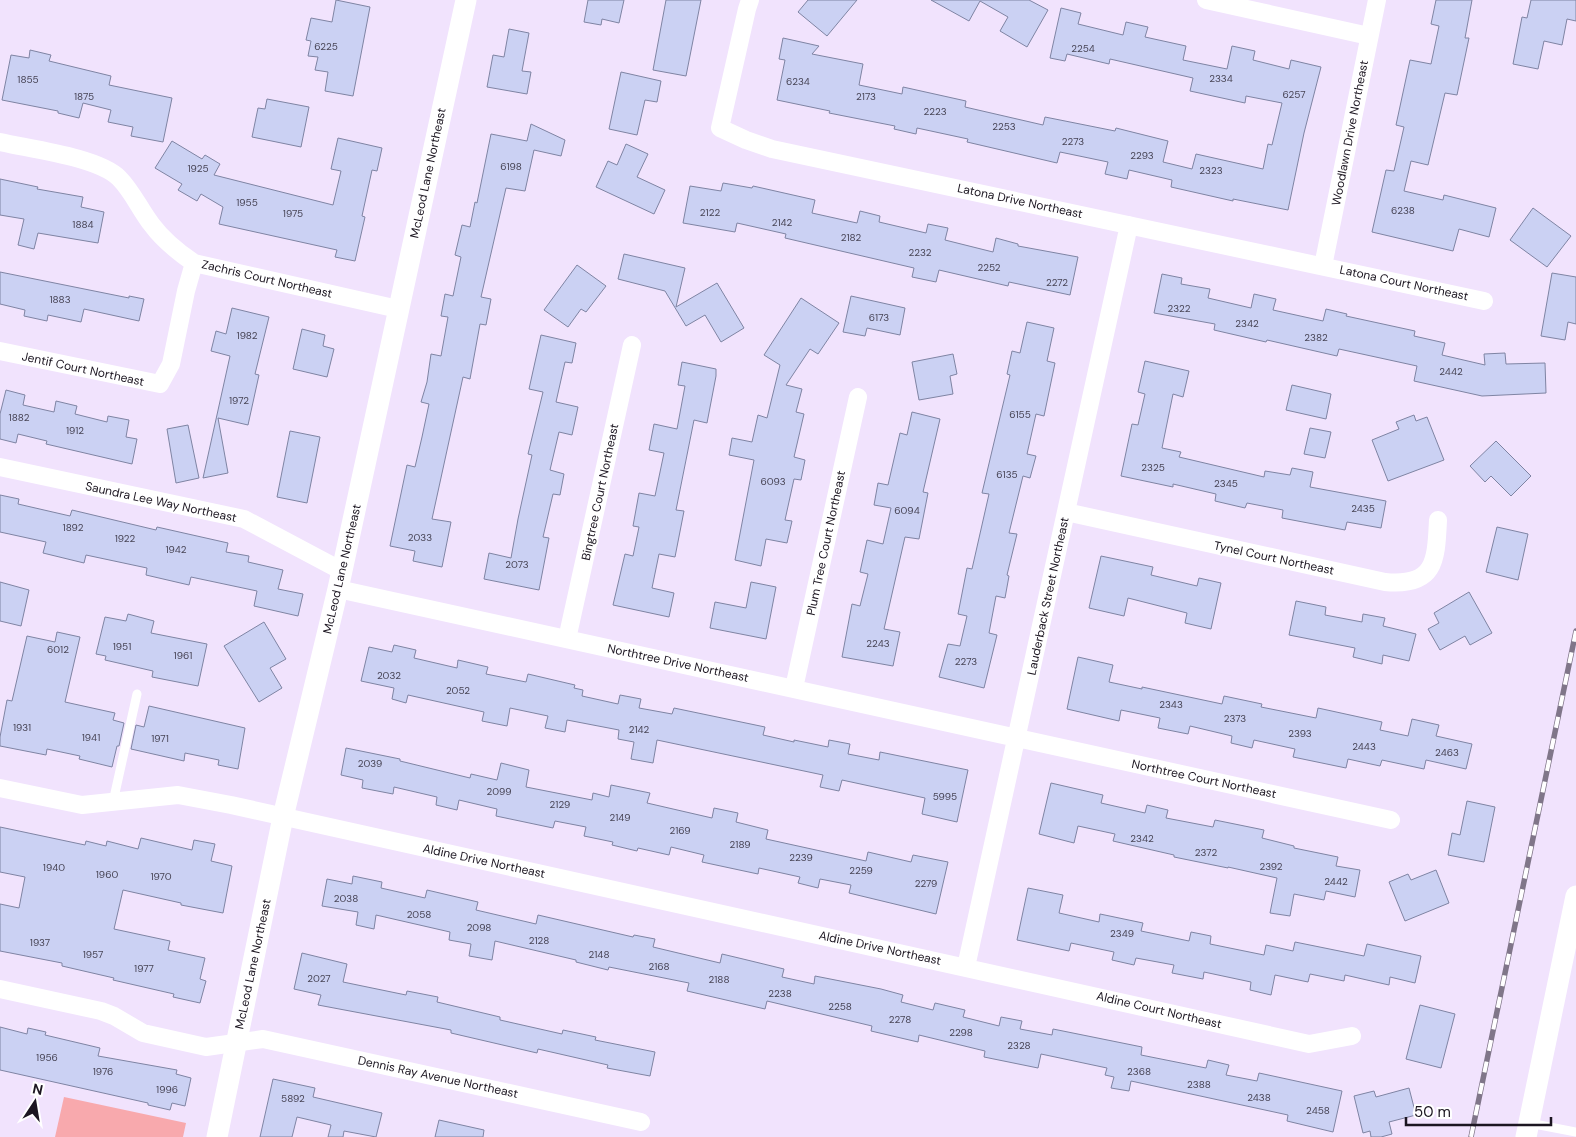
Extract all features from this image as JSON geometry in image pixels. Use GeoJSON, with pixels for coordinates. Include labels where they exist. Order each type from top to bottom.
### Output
{"type":"FeatureCollection","features":[{"type":"Feature","properties":{"kind":"street","name":"McLeod Lane Northeast"},"geometry":{"type":"LineString","coordinates":[[216,1137],[284,817],[340,580],[466,0]]}},
{"type":"Feature","properties":{"kind":"street","name":"Latona Drive Northeast"},"geometry":{"type":"LineString","coordinates":[[750,0],[720,128],[772,149],[1323,266]]}},
{"type":"Feature","properties":{"kind":"street"},"geometry":{"type":"LineString","coordinates":[[1206,0],[1370,36]]}},
{"type":"Feature","properties":{"kind":"street","name":"Woodlawn Drive Northeast"},"geometry":{"type":"LineString","coordinates":[[1323,266],[1377,0]]}},
{"type":"Feature","properties":{"kind":"street","name":"Zachris Court Northeast"},"geometry":{"type":"LineString","coordinates":[[0,142],[85,160],[102,166],[118,177],[133,194],[152,225],[162,236],[177,251],[194,263],[398,309]]}},
{"type":"Feature","properties":{"kind":"street","name":"Lauderback Street Northeast"},"geometry":{"type":"LineString","coordinates":[[966,967],[1130,225]]}},
{"type":"Feature","properties":{"kind":"street","name":"Jentif Court Northeast"},"geometry":{"type":"LineString","coordinates":[[0,351],[160,384],[171,364],[186,291],[194,263]]}},
{"type":"Feature","properties":{"kind":"street","name":"Latona Court Northeast"},"geometry":{"type":"LineString","coordinates":[[1323,266],[1484,301]]}},
{"type":"Feature","properties":{"kind":"street","name":"Bingtree Court Northeast"},"geometry":{"type":"LineString","coordinates":[[567,639],[632,345]]}},
{"type":"Feature","properties":{"kind":"street","name":"Plum Tree Court Northeast"},"geometry":{"type":"LineString","coordinates":[[794,688],[858,397]]}},
{"type":"Feature","properties":{"kind":"street","name":"Saundra Lee Way Northeast"},"geometry":{"type":"LineString","coordinates":[[0,467],[244,519],[340,580]]}},
{"type":"Feature","properties":{"kind":"street","name":"Tynel Court Northeast"},"geometry":{"type":"LineString","coordinates":[[1066,512],[1385,582],[1399,583],[1412,581],[1425,574],[1433,565],[1436,554],[1438,520]]}},
{"type":"Feature","properties":{"kind":"street","name":"Northtree Drive Northeast"},"geometry":{"type":"LineString","coordinates":[[340,580],[567,639],[1017,738]]}},
{"type":"Feature","properties":{"kind":"street","name":"Northtree Court Northeast"},"geometry":{"type":"LineString","coordinates":[[1017,738],[1391,820]]}},
{"type":"Feature","properties":{"kind":"street","name":"Aldine Drive Northeast"},"geometry":{"type":"LineString","coordinates":[[0,788],[82,805],[178,795],[231,805],[966,967]]}},
{"type":"Feature","properties":{"kind":"street"},"geometry":{"type":"LineString","coordinates":[[1527,1130],[1576,896]]}},
{"type":"Feature","properties":{"kind":"street","name":"Aldine Court Northeast"},"geometry":{"type":"LineString","coordinates":[[966,967],[1309,1044],[1352,1036]]}},
{"type":"Feature","properties":{"kind":"street","name":"Dennis Ray Avenue Northeast"},"geometry":{"type":"LineString","coordinates":[[0,989],[101,1012],[114,1016],[143,1033],[206,1047],[263,1039],[640,1122]]}},
{"type":"Feature","properties":{"kind":"lane"},"geometry":{"type":"LineString","coordinates":[[113,802],[137,694]]}},
{"type":"Feature","properties":{"kind":"lane"},"geometry":{"type":"LineString","coordinates":[[1527,1130],[1576,1132]]}},
{"type":"Feature","properties":{"kind":"shaded area"},"geometry":{"type":"Polygon","coordinates":[[[64,1097],[186,1123],[183,1137],[55,1137],[64,1097]]]}},
{"type":"Feature","properties":{"kind":"building"},"geometry":{"type":"Polygon","coordinates":[[[336,0],[370,7],[353,96],[325,91],[328,72],[315,70],[318,57],[308,56],[311,41],[306,40],[311,18],[332,22],[336,0]]]}},
{"type":"Feature","properties":{"kind":"building"},"geometry":{"type":"Polygon","coordinates":[[[588,0],[624,0],[619,23],[602,19],[601,25],[584,22],[588,0]]]}},
{"type":"Feature","properties":{"kind":"building"},"geometry":{"type":"Polygon","coordinates":[[[666,0],[701,0],[686,76],[653,70],[666,0]]]}},
{"type":"Feature","properties":{"kind":"building"},"geometry":{"type":"Polygon","coordinates":[[[808,0],[857,0],[827,36],[798,12],[808,0]]]}},
{"type":"Feature","properties":{"kind":"building"},"geometry":{"type":"Polygon","coordinates":[[[931,0],[1029,0],[1048,10],[1027,47],[1000,31],[1008,17],[980,1],[969,21],[931,0]]]}},
{"type":"Feature","properties":{"kind":"building"},"geometry":{"type":"Polygon","coordinates":[[[1436,0],[1472,0],[1465,38],[1469,38],[1457,95],[1445,93],[1428,165],[1411,161],[1404,191],[1443,200],[1444,195],[1496,208],[1489,237],[1459,229],[1453,251],[1372,232],[1386,170],[1394,171],[1404,127],[1396,125],[1410,60],[1431,64],[1439,26],[1431,24],[1436,0]]]}},
{"type":"Feature","properties":{"kind":"building"},"geometry":{"type":"Polygon","coordinates":[[[1531,0],[1576,0],[1576,21],[1567,19],[1562,45],[1544,41],[1538,69],[1513,64],[1522,17],[1527,18],[1531,0]]]}},
{"type":"Feature","properties":{"kind":"building"},"geometry":{"type":"Polygon","coordinates":[[[1061,8],[1081,13],[1078,24],[1123,35],[1126,22],[1148,27],[1145,37],[1186,46],[1183,60],[1227,69],[1232,46],[1255,51],[1253,60],[1289,69],[1291,60],[1321,67],[1304,133],[1288,210],[1233,199],[1233,201],[1171,187],[1172,180],[1129,170],[1127,179],[1105,174],[1108,162],[1060,152],[1057,163],[967,142],[968,139],[917,128],[916,134],[894,129],[895,126],[829,113],[830,111],[777,100],[785,60],[779,59],[783,38],[819,46],[812,54],[863,64],[859,85],[902,94],[903,87],[966,101],[965,107],[1043,125],[1045,117],[1115,131],[1116,128],[1168,141],[1163,162],[1192,169],[1196,154],[1263,169],[1268,144],[1272,145],[1282,103],[1246,96],[1245,103],[1190,91],[1193,78],[1110,59],[1109,64],[1067,54],[1065,61],[1050,58],[1061,8]]]}},
{"type":"Feature","properties":{"kind":"building"},"geometry":{"type":"Polygon","coordinates":[[[509,29],[529,33],[522,71],[531,72],[527,94],[487,87],[493,55],[504,57],[509,29]]]}},
{"type":"Feature","properties":{"kind":"building"},"geometry":{"type":"Polygon","coordinates":[[[30,50],[51,55],[49,61],[111,76],[109,85],[172,98],[163,142],[131,136],[133,127],[108,122],[111,110],[83,103],[79,118],[58,113],[58,111],[2,100],[11,55],[29,58],[30,50]]]}},
{"type":"Feature","properties":{"kind":"building"},"geometry":{"type":"Polygon","coordinates":[[[621,72],[661,81],[657,102],[645,100],[637,135],[609,129],[621,72]]]}},
{"type":"Feature","properties":{"kind":"building"},"geometry":{"type":"Polygon","coordinates":[[[267,99],[309,107],[301,147],[252,137],[258,108],[265,109],[267,99]]]}},
{"type":"Feature","properties":{"kind":"building"},"geometry":{"type":"Polygon","coordinates":[[[531,124],[565,140],[561,156],[534,150],[525,191],[506,188],[481,297],[491,299],[486,325],[480,324],[470,379],[463,377],[432,519],[451,522],[442,567],[413,561],[415,551],[390,546],[407,465],[415,467],[422,437],[429,404],[421,402],[427,382],[431,354],[441,356],[448,317],[441,316],[445,294],[453,296],[461,257],[455,255],[462,225],[470,227],[475,202],[477,203],[491,134],[527,141],[531,124]]]}},
{"type":"Feature","properties":{"kind":"building"},"geometry":{"type":"Polygon","coordinates":[[[338,138],[382,148],[377,171],[372,170],[362,216],[365,217],[355,261],[335,257],[337,250],[219,224],[223,207],[201,194],[197,201],[178,190],[182,184],[155,168],[172,141],[202,159],[205,155],[220,164],[214,175],[333,205],[341,171],[331,169],[338,138]]]}},
{"type":"Feature","properties":{"kind":"building"},"geometry":{"type":"Polygon","coordinates":[[[626,144],[648,154],[637,177],[665,190],[654,214],[596,187],[608,161],[617,165],[626,144]]]}},
{"type":"Feature","properties":{"kind":"building"},"geometry":{"type":"Polygon","coordinates":[[[0,179],[38,187],[37,189],[83,197],[81,207],[104,212],[98,243],[38,233],[34,249],[18,245],[24,219],[0,215],[0,179]]]}},
{"type":"Feature","properties":{"kind":"building"},"geometry":{"type":"Polygon","coordinates":[[[723,183],[752,188],[753,186],[815,200],[812,213],[857,223],[860,211],[880,216],[879,222],[926,233],[928,224],[948,228],[945,240],[993,252],[996,238],[1018,244],[1018,246],[1078,257],[1070,295],[1009,282],[1008,286],[939,270],[936,282],[912,277],[914,268],[785,238],[786,234],[737,223],[735,232],[683,223],[690,186],[721,191],[723,183]]]}},
{"type":"Feature","properties":{"kind":"building"},"geometry":{"type":"Polygon","coordinates":[[[1533,208],[1571,236],[1547,267],[1510,240],[1533,208]]]}},
{"type":"Feature","properties":{"kind":"building"},"geometry":{"type":"Polygon","coordinates":[[[624,254],[685,268],[676,307],[717,283],[744,328],[721,342],[705,315],[686,326],[665,291],[618,279],[624,254]]]}},
{"type":"Feature","properties":{"kind":"building"},"geometry":{"type":"Polygon","coordinates":[[[577,265],[606,286],[586,312],[581,309],[568,327],[544,310],[577,265]]]}},
{"type":"Feature","properties":{"kind":"building"},"geometry":{"type":"Polygon","coordinates":[[[0,272],[129,298],[129,296],[144,299],[139,321],[84,309],[81,322],[48,315],[47,321],[24,316],[25,310],[0,304],[0,272]]]}},
{"type":"Feature","properties":{"kind":"building"},"geometry":{"type":"Polygon","coordinates":[[[1552,273],[1576,277],[1576,324],[1568,322],[1565,340],[1541,336],[1552,273]]]}},
{"type":"Feature","properties":{"kind":"building"},"geometry":{"type":"Polygon","coordinates":[[[1162,274],[1182,278],[1181,284],[1210,289],[1208,298],[1251,308],[1254,294],[1276,299],[1273,310],[1323,321],[1326,309],[1347,314],[1346,316],[1415,331],[1414,336],[1445,343],[1442,355],[1485,365],[1484,354],[1505,353],[1506,364],[1545,363],[1546,393],[1482,396],[1414,381],[1417,366],[1339,349],[1337,356],[1267,340],[1266,342],[1214,330],[1215,324],[1154,313],[1162,274]]]}},
{"type":"Feature","properties":{"kind":"building"},"geometry":{"type":"Polygon","coordinates":[[[851,296],[905,308],[900,335],[867,328],[865,336],[843,332],[851,296]]]}},
{"type":"Feature","properties":{"kind":"building"},"geometry":{"type":"Polygon","coordinates":[[[801,298],[839,323],[818,354],[810,349],[786,385],[802,389],[796,412],[804,414],[794,457],[805,460],[801,480],[794,479],[785,520],[792,521],[787,543],[766,539],[761,566],[735,560],[754,460],[729,455],[732,438],[752,442],[758,415],[767,418],[780,365],[764,355],[801,298]]]}},
{"type":"Feature","properties":{"kind":"building"},"geometry":{"type":"Polygon","coordinates":[[[232,308],[269,317],[255,374],[259,375],[248,425],[218,418],[228,473],[203,478],[230,356],[211,351],[216,331],[226,334],[232,308]]]}},
{"type":"Feature","properties":{"kind":"building"},"geometry":{"type":"Polygon","coordinates":[[[1027,322],[1054,328],[1047,361],[1055,363],[1044,416],[1036,414],[1027,454],[1036,456],[1030,478],[1023,476],[1009,533],[1017,534],[1007,575],[1009,576],[1005,598],[996,596],[989,633],[997,635],[984,688],[939,677],[948,644],[960,646],[967,616],[958,614],[967,568],[972,569],[989,494],[982,493],[1010,375],[1007,374],[1012,351],[1020,353],[1027,322]]]}},
{"type":"Feature","properties":{"kind":"building"},"geometry":{"type":"Polygon","coordinates":[[[302,329],[325,335],[323,346],[334,349],[327,377],[293,369],[302,329]]]}},
{"type":"Feature","properties":{"kind":"building"},"geometry":{"type":"Polygon","coordinates":[[[541,335],[576,343],[572,363],[565,362],[556,402],[578,407],[572,435],[559,432],[550,470],[564,474],[560,495],[553,494],[543,537],[549,538],[539,590],[484,579],[489,553],[511,558],[532,455],[528,454],[543,392],[529,389],[541,335]]]}},
{"type":"Feature","properties":{"kind":"building"},"geometry":{"type":"Polygon","coordinates":[[[953,354],[957,374],[950,376],[953,394],[919,400],[912,362],[953,354]]]}},
{"type":"Feature","properties":{"kind":"building"},"geometry":{"type":"Polygon","coordinates":[[[1145,361],[1189,371],[1183,397],[1173,394],[1162,448],[1181,452],[1179,457],[1264,477],[1265,471],[1290,475],[1292,468],[1313,472],[1310,487],[1386,501],[1381,528],[1347,522],[1345,530],[1282,518],[1283,510],[1247,503],[1245,508],[1215,501],[1216,494],[1173,484],[1173,487],[1121,476],[1132,424],[1138,425],[1145,394],[1138,392],[1145,361]]]}},
{"type":"Feature","properties":{"kind":"building"},"geometry":{"type":"Polygon","coordinates":[[[682,362],[716,369],[716,376],[707,423],[694,420],[676,510],[684,511],[675,557],[659,554],[652,588],[674,593],[669,617],[613,605],[625,554],[633,556],[639,527],[633,526],[639,493],[655,496],[664,453],[649,450],[654,424],[677,429],[685,386],[678,385],[682,362]]]}},
{"type":"Feature","properties":{"kind":"building"},"geometry":{"type":"Polygon","coordinates":[[[1292,385],[1331,394],[1326,419],[1286,410],[1292,385]]]}},
{"type":"Feature","properties":{"kind":"building"},"geometry":{"type":"Polygon","coordinates":[[[6,390],[25,395],[23,405],[54,412],[56,401],[77,406],[75,414],[107,422],[108,416],[129,420],[126,437],[137,439],[132,464],[46,444],[47,441],[18,434],[16,443],[0,439],[0,414],[6,390]]]}},
{"type":"Feature","properties":{"kind":"building"},"geometry":{"type":"Polygon","coordinates":[[[912,412],[940,419],[923,492],[928,493],[919,539],[905,537],[884,629],[900,632],[893,666],[842,657],[852,604],[860,606],[868,574],[860,572],[867,540],[883,544],[891,508],[874,505],[878,483],[888,485],[900,433],[907,435],[912,412]]]}},
{"type":"Feature","properties":{"kind":"building"},"geometry":{"type":"Polygon","coordinates":[[[1414,415],[1416,421],[1427,417],[1444,460],[1388,481],[1372,440],[1399,429],[1396,422],[1414,415]]]}},
{"type":"Feature","properties":{"kind":"building"},"geometry":{"type":"Polygon","coordinates":[[[188,425],[199,478],[176,483],[167,429],[188,425]]]}},
{"type":"Feature","properties":{"kind":"building"},"geometry":{"type":"Polygon","coordinates":[[[1310,428],[1331,432],[1325,458],[1304,454],[1310,428]]]}},
{"type":"Feature","properties":{"kind":"building"},"geometry":{"type":"Polygon","coordinates":[[[290,431],[320,437],[307,503],[277,497],[290,431]]]}},
{"type":"Feature","properties":{"kind":"building"},"geometry":{"type":"Polygon","coordinates":[[[1496,441],[1531,476],[1511,496],[1491,476],[1485,482],[1470,466],[1496,441]]]}},
{"type":"Feature","properties":{"kind":"building"},"geometry":{"type":"Polygon","coordinates":[[[0,495],[19,499],[18,504],[70,516],[72,510],[156,530],[157,527],[228,543],[226,552],[249,556],[248,562],[283,570],[278,589],[303,594],[298,616],[254,606],[257,591],[191,577],[189,585],[146,575],[147,568],[86,555],[84,563],[43,553],[46,542],[0,532],[0,495]]]}},
{"type":"Feature","properties":{"kind":"building"},"geometry":{"type":"Polygon","coordinates":[[[1497,527],[1528,534],[1518,580],[1486,572],[1497,527]]]}},
{"type":"Feature","properties":{"kind":"building"},"geometry":{"type":"Polygon","coordinates":[[[1101,556],[1153,567],[1151,575],[1197,586],[1199,578],[1221,583],[1211,629],[1185,623],[1187,613],[1128,598],[1124,616],[1089,608],[1101,556]]]}},
{"type":"Feature","properties":{"kind":"building"},"geometry":{"type":"Polygon","coordinates":[[[0,582],[29,590],[21,626],[0,621],[0,582]]]}},
{"type":"Feature","properties":{"kind":"building"},"geometry":{"type":"Polygon","coordinates":[[[751,582],[776,587],[766,639],[710,628],[715,602],[746,608],[751,582]]]}},
{"type":"Feature","properties":{"kind":"building"},"geometry":{"type":"Polygon","coordinates":[[[1469,592],[1492,633],[1470,645],[1465,636],[1440,650],[1428,629],[1439,623],[1434,613],[1469,592]]]}},
{"type":"Feature","properties":{"kind":"building"},"geometry":{"type":"Polygon","coordinates":[[[1296,601],[1326,607],[1325,615],[1362,622],[1363,614],[1385,618],[1383,626],[1416,634],[1409,661],[1383,655],[1382,664],[1353,657],[1355,648],[1289,635],[1296,601]]]}},
{"type":"Feature","properties":{"kind":"building"},"geometry":{"type":"Polygon","coordinates":[[[128,614],[154,621],[151,633],[207,644],[198,686],[152,677],[153,671],[105,660],[106,656],[96,654],[105,617],[126,621],[128,614]]]}},
{"type":"Feature","properties":{"kind":"building"},"geometry":{"type":"Polygon","coordinates":[[[264,622],[286,659],[270,668],[282,688],[259,702],[224,646],[264,622]]]}},
{"type":"Feature","properties":{"kind":"building"},"geometry":{"type":"Polygon","coordinates":[[[57,632],[80,637],[65,702],[115,713],[113,720],[124,723],[112,767],[79,759],[80,756],[47,749],[46,755],[0,746],[7,700],[12,701],[27,636],[55,642],[57,632]]]}},
{"type":"Feature","properties":{"kind":"building"},"geometry":{"type":"Polygon","coordinates":[[[394,645],[416,650],[414,658],[457,668],[458,660],[488,667],[486,674],[526,682],[528,674],[575,685],[574,688],[583,690],[582,696],[618,704],[620,695],[641,699],[639,708],[672,714],[674,708],[765,727],[763,735],[794,742],[794,740],[828,747],[829,740],[850,744],[848,754],[879,760],[880,752],[968,770],[957,822],[922,814],[925,798],[842,780],[839,791],[820,787],[823,775],[657,740],[653,763],[631,759],[634,742],[618,739],[619,730],[567,720],[565,732],[545,728],[548,716],[510,708],[507,726],[482,721],[484,712],[408,695],[406,703],[392,699],[394,688],[361,681],[369,647],[392,652],[394,645]]]}},
{"type":"Feature","properties":{"kind":"building"},"geometry":{"type":"Polygon","coordinates":[[[1078,657],[1113,665],[1109,682],[1142,689],[1142,687],[1222,704],[1224,696],[1262,704],[1261,707],[1316,718],[1318,708],[1382,722],[1380,730],[1408,736],[1412,719],[1439,725],[1436,736],[1472,744],[1466,769],[1426,760],[1424,769],[1382,760],[1380,766],[1348,759],[1346,768],[1293,757],[1295,749],[1254,740],[1252,748],[1231,743],[1232,736],[1190,726],[1188,734],[1158,728],[1160,718],[1121,710],[1119,721],[1067,709],[1078,657]]]}},
{"type":"Feature","properties":{"kind":"building"},"geometry":{"type":"Polygon","coordinates":[[[149,706],[245,728],[238,769],[218,765],[219,760],[185,753],[184,761],[131,749],[136,725],[144,727],[149,706]]]}},
{"type":"Feature","properties":{"kind":"building"},"geometry":{"type":"Polygon","coordinates":[[[346,748],[400,759],[400,761],[470,778],[471,774],[497,780],[501,763],[529,770],[526,787],[592,800],[593,793],[609,797],[611,785],[650,793],[647,803],[712,818],[714,808],[738,813],[736,822],[768,830],[766,839],[866,861],[868,852],[911,862],[913,855],[948,862],[936,914],[849,893],[851,885],[820,879],[818,888],[798,883],[800,877],[759,868],[758,874],[702,862],[704,855],[671,847],[669,855],[638,848],[637,851],[612,845],[613,842],[584,836],[586,827],[555,821],[553,828],[496,816],[497,809],[459,800],[457,810],[436,805],[437,797],[394,787],[393,794],[362,788],[363,780],[341,775],[346,748]]]}},
{"type":"Feature","properties":{"kind":"building"},"geometry":{"type":"Polygon","coordinates":[[[1051,783],[1103,795],[1101,803],[1145,813],[1147,805],[1168,810],[1166,818],[1213,827],[1215,820],[1264,830],[1262,838],[1294,846],[1294,848],[1338,857],[1336,866],[1360,870],[1355,897],[1326,891],[1324,900],[1294,894],[1290,916],[1270,913],[1277,878],[1174,857],[1174,855],[1113,841],[1115,834],[1078,826],[1074,843],[1039,834],[1051,783]]]}},
{"type":"Feature","properties":{"kind":"building"},"geometry":{"type":"Polygon","coordinates":[[[1467,801],[1495,807],[1484,862],[1448,855],[1452,833],[1460,835],[1467,801]]]}},
{"type":"Feature","properties":{"kind":"building"},"geometry":{"type":"Polygon","coordinates":[[[0,827],[85,845],[86,841],[106,846],[107,841],[138,849],[141,838],[192,850],[194,840],[215,844],[211,861],[232,866],[223,913],[181,905],[181,903],[123,890],[114,929],[170,941],[168,950],[205,958],[200,979],[206,981],[200,1003],[173,997],[174,994],[62,966],[62,963],[0,951],[0,904],[19,908],[25,877],[0,872],[0,827]]]}},
{"type":"Feature","properties":{"kind":"building"},"geometry":{"type":"Polygon","coordinates":[[[1436,870],[1449,903],[1405,921],[1389,882],[1408,874],[1411,880],[1436,870]]]}},
{"type":"Feature","properties":{"kind":"building"},"geometry":{"type":"Polygon","coordinates":[[[353,876],[382,882],[381,888],[425,898],[427,890],[478,902],[476,910],[536,924],[538,915],[633,937],[634,935],[655,939],[653,947],[720,963],[722,954],[784,969],[782,977],[814,984],[815,976],[881,989],[903,995],[901,1002],[933,1010],[935,1003],[965,1010],[963,1017],[999,1026],[1001,1017],[1022,1021],[1020,1029],[1052,1035],[1053,1029],[1142,1047],[1141,1055],[1206,1068],[1208,1060],[1229,1065],[1226,1075],[1257,1081],[1259,1073],[1342,1091],[1333,1132],[1287,1121],[1288,1115],[1131,1081],[1129,1091],[1111,1088],[1114,1077],[1105,1075],[1107,1068],[1041,1054],[1038,1068],[984,1057],[985,1051],[919,1035],[918,1042],[871,1031],[872,1026],[767,1001],[765,1009],[687,991],[689,983],[609,967],[608,970],[576,962],[576,960],[495,941],[492,960],[469,956],[471,944],[449,940],[450,932],[376,915],[374,929],[356,925],[358,912],[322,906],[327,879],[352,884],[353,876]]]}},
{"type":"Feature","properties":{"kind":"building"},"geometry":{"type":"Polygon","coordinates":[[[1028,888],[1063,895],[1059,913],[1099,922],[1100,914],[1143,923],[1141,931],[1189,941],[1191,932],[1211,936],[1210,944],[1264,955],[1266,945],[1293,951],[1295,942],[1364,956],[1367,944],[1421,956],[1415,983],[1390,977],[1389,985],[1345,975],[1344,981],[1310,974],[1308,982],[1275,975],[1271,995],[1250,990],[1251,982],[1204,972],[1203,979],[1172,973],[1174,965],[1136,958],[1134,965],[1112,960],[1114,952],[1071,943],[1069,951],[1017,940],[1028,888]]]}},
{"type":"Feature","properties":{"kind":"building"},"geometry":{"type":"Polygon","coordinates":[[[302,953],[347,964],[343,982],[406,995],[407,991],[438,997],[437,1002],[500,1017],[500,1020],[562,1034],[563,1030],[596,1037],[595,1040],[655,1052],[650,1076],[607,1068],[608,1065],[538,1049],[537,1053],[451,1033],[451,1030],[318,1005],[321,995],[294,989],[302,953]]]}},
{"type":"Feature","properties":{"kind":"building"},"geometry":{"type":"Polygon","coordinates":[[[1420,1005],[1455,1014],[1441,1068],[1406,1059],[1420,1005]]]}},
{"type":"Feature","properties":{"kind":"building"},"geometry":{"type":"Polygon","coordinates":[[[0,1027],[27,1034],[28,1028],[46,1032],[45,1035],[100,1048],[98,1056],[177,1070],[176,1074],[191,1078],[185,1106],[172,1103],[170,1110],[148,1105],[148,1103],[0,1070],[0,1027]]]}},
{"type":"Feature","properties":{"kind":"building"},"geometry":{"type":"Polygon","coordinates":[[[273,1079],[315,1088],[313,1097],[382,1113],[376,1137],[344,1131],[343,1137],[328,1137],[331,1125],[297,1117],[292,1137],[260,1137],[273,1079]]]}},
{"type":"Feature","properties":{"kind":"building"},"geometry":{"type":"Polygon","coordinates":[[[1409,1088],[1416,1115],[1389,1122],[1392,1134],[1371,1137],[1370,1131],[1363,1133],[1354,1096],[1374,1091],[1376,1097],[1409,1088]]]}},
{"type":"Feature","properties":{"kind":"building"},"geometry":{"type":"Polygon","coordinates":[[[439,1120],[484,1130],[483,1137],[435,1137],[439,1120]]]}},
{"type":"Feature","properties":{"kind":"railway"},"geometry":{"type":"LineString","coordinates":[[1471,1137],[1576,631]]}}]}
